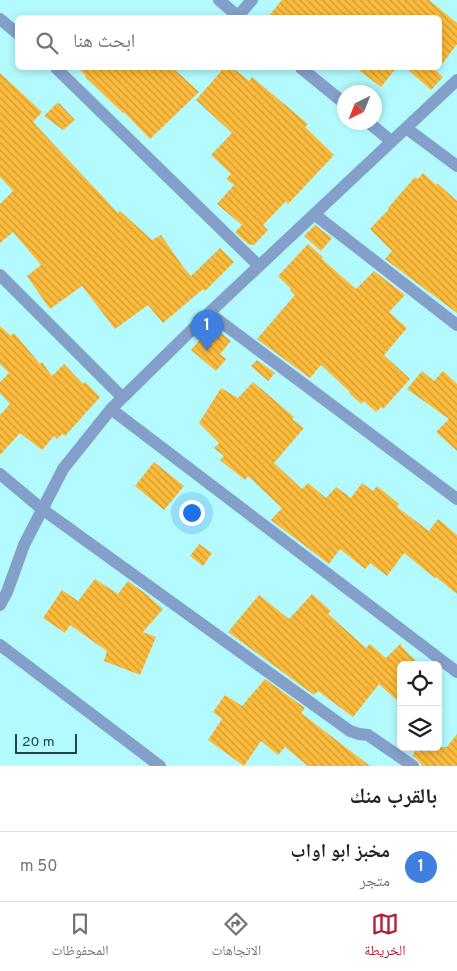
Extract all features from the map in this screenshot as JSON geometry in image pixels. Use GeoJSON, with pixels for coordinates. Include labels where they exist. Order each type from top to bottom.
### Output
{"type":"FeatureCollection","features":[{"type":"Feature","properties":{"kind":"street"},"geometry":{"type":"LineString","coordinates":[[220,0],[237,15]]}},
{"type":"Feature","properties":{"kind":"street"},"geometry":{"type":"LineString","coordinates":[[241,15],[252,0]]}},
{"type":"Feature","properties":{"kind":"street"},"geometry":{"type":"LineString","coordinates":[[0,19],[15,32]]}},
{"type":"Feature","properties":{"kind":"street"},"geometry":{"type":"LineString","coordinates":[[58,70],[259,266]]}},
{"type":"Feature","properties":{"kind":"street"},"geometry":{"type":"LineString","coordinates":[[303,70],[337,97]]}},
{"type":"Feature","properties":{"kind":"street"},"geometry":{"type":"LineString","coordinates":[[0,606],[24,545],[63,469],[111,409],[208,313],[457,80]]}},
{"type":"Feature","properties":{"kind":"street"},"geometry":{"type":"LineString","coordinates":[[406,128],[457,166]]}},
{"type":"Feature","properties":{"kind":"street"},"geometry":{"type":"LineString","coordinates":[[378,130],[391,141]]}},
{"type":"Feature","properties":{"kind":"street"},"geometry":{"type":"LineString","coordinates":[[314,214],[457,325]]}},
{"type":"Feature","properties":{"kind":"street"},"geometry":{"type":"LineString","coordinates":[[0,275],[122,397]]}},
{"type":"Feature","properties":{"kind":"street"},"geometry":{"type":"LineString","coordinates":[[208,313],[457,499]]}},
{"type":"Feature","properties":{"kind":"street"},"geometry":{"type":"LineString","coordinates":[[111,409],[457,672]]}},
{"type":"Feature","properties":{"kind":"street"},"geometry":{"type":"LineString","coordinates":[[0,474],[42,509],[350,731],[368,734],[412,766]]}},
{"type":"Feature","properties":{"kind":"street"},"geometry":{"type":"LineString","coordinates":[[0,646],[160,766]]}},
{"type":"Feature","properties":{"kind":"building"},"geometry":{"type":"Polygon","coordinates":[[[282,0],[429,0],[457,23],[457,44],[442,64],[442,15],[270,15],[282,0]]]}},
{"type":"Feature","properties":{"kind":"building"},"geometry":{"type":"Polygon","coordinates":[[[80,70],[175,70],[199,92],[150,139],[80,70]]]}},
{"type":"Feature","properties":{"kind":"building"},"geometry":{"type":"Polygon","coordinates":[[[222,70],[235,70],[249,81],[252,77],[308,124],[305,127],[334,155],[288,204],[286,201],[263,225],[268,230],[254,245],[248,244],[235,232],[242,225],[217,204],[234,185],[226,179],[231,174],[211,155],[232,133],[196,100],[222,70]]]}},
{"type":"Feature","properties":{"kind":"building"},"geometry":{"type":"Polygon","coordinates":[[[359,70],[394,70],[382,86],[359,70]]]}},
{"type":"Feature","properties":{"kind":"building"},"geometry":{"type":"Polygon","coordinates":[[[408,70],[435,70],[443,77],[431,90],[408,70]]]}},
{"type":"Feature","properties":{"kind":"building"},"geometry":{"type":"Polygon","coordinates":[[[0,73],[42,112],[33,122],[118,213],[120,211],[152,240],[161,235],[191,276],[220,248],[234,262],[205,291],[203,289],[163,323],[148,305],[115,329],[82,286],[50,309],[27,276],[41,265],[13,232],[0,243],[0,204],[13,191],[0,177],[0,73]]]}},
{"type":"Feature","properties":{"kind":"building"},"geometry":{"type":"Polygon","coordinates":[[[57,103],[75,120],[63,130],[44,116],[57,103]]]}},
{"type":"Feature","properties":{"kind":"building"},"geometry":{"type":"Polygon","coordinates":[[[423,173],[457,201],[457,313],[385,259],[392,251],[370,229],[415,177],[418,179],[423,173]]]}},
{"type":"Feature","properties":{"kind":"building"},"geometry":{"type":"Polygon","coordinates":[[[315,225],[332,238],[321,251],[304,236],[315,225]]]}},
{"type":"Feature","properties":{"kind":"building"},"geometry":{"type":"Polygon","coordinates":[[[308,244],[356,289],[374,271],[405,295],[389,312],[407,328],[384,355],[410,379],[383,409],[381,407],[376,412],[364,401],[361,404],[321,365],[310,378],[257,339],[295,295],[278,276],[308,244]]]}},
{"type":"Feature","properties":{"kind":"building"},"geometry":{"type":"Polygon","coordinates":[[[0,326],[11,336],[14,333],[40,364],[42,362],[52,376],[64,364],[83,384],[85,382],[100,397],[65,436],[62,434],[57,439],[54,436],[42,450],[20,433],[0,455],[0,415],[10,404],[0,393],[0,382],[9,373],[0,364],[0,326]]]}},
{"type":"Feature","properties":{"kind":"building"},"geometry":{"type":"Polygon","coordinates":[[[212,326],[231,341],[220,354],[226,359],[216,371],[191,350],[212,326]]]}},
{"type":"Feature","properties":{"kind":"building"},"geometry":{"type":"Polygon","coordinates":[[[257,360],[275,373],[268,381],[251,366],[257,360]]]}},
{"type":"Feature","properties":{"kind":"building"},"geometry":{"type":"Polygon","coordinates":[[[422,371],[434,381],[443,371],[457,384],[457,451],[436,432],[449,419],[407,389],[422,371]]]}},
{"type":"Feature","properties":{"kind":"building"},"geometry":{"type":"Polygon","coordinates":[[[253,382],[304,428],[274,463],[302,489],[308,483],[326,498],[336,487],[351,498],[362,483],[373,491],[377,486],[399,504],[397,507],[429,531],[438,519],[457,535],[457,594],[404,553],[387,576],[370,563],[365,569],[340,549],[329,564],[271,520],[282,508],[248,476],[245,480],[220,460],[224,456],[214,448],[219,443],[199,423],[221,388],[238,398],[253,382]]]}},
{"type":"Feature","properties":{"kind":"building"},"geometry":{"type":"Polygon","coordinates":[[[154,462],[184,486],[164,510],[135,486],[154,462]]]}},
{"type":"Feature","properties":{"kind":"building"},"geometry":{"type":"Polygon","coordinates":[[[199,544],[212,553],[203,566],[190,556],[199,544]]]}},
{"type":"Feature","properties":{"kind":"building"},"geometry":{"type":"Polygon","coordinates":[[[95,579],[118,594],[128,581],[163,609],[143,632],[156,637],[140,675],[104,661],[107,651],[70,625],[65,633],[43,618],[62,590],[78,601],[95,579]]]}},
{"type":"Feature","properties":{"kind":"building"},"geometry":{"type":"Polygon","coordinates":[[[312,594],[331,611],[328,614],[366,648],[370,644],[386,658],[401,643],[401,646],[416,661],[397,661],[397,700],[379,684],[353,717],[318,691],[314,695],[228,632],[259,595],[289,619],[312,594]]]}},
{"type":"Feature","properties":{"kind":"building"},"geometry":{"type":"Polygon","coordinates":[[[265,679],[305,708],[301,713],[370,766],[308,766],[285,747],[278,755],[261,741],[244,766],[208,740],[222,719],[213,712],[225,695],[242,706],[265,679]]]}},
{"type":"Feature","properties":{"kind":"building"},"geometry":{"type":"Polygon","coordinates":[[[457,734],[457,766],[422,766],[412,756],[415,751],[442,751],[442,747],[447,747],[457,734]]]}},
{"type":"Feature","properties":{"kind":"place","name":"مخبز ابو اواب"},"geometry":{"type":"Point","coordinates":[207,351]}}]}
